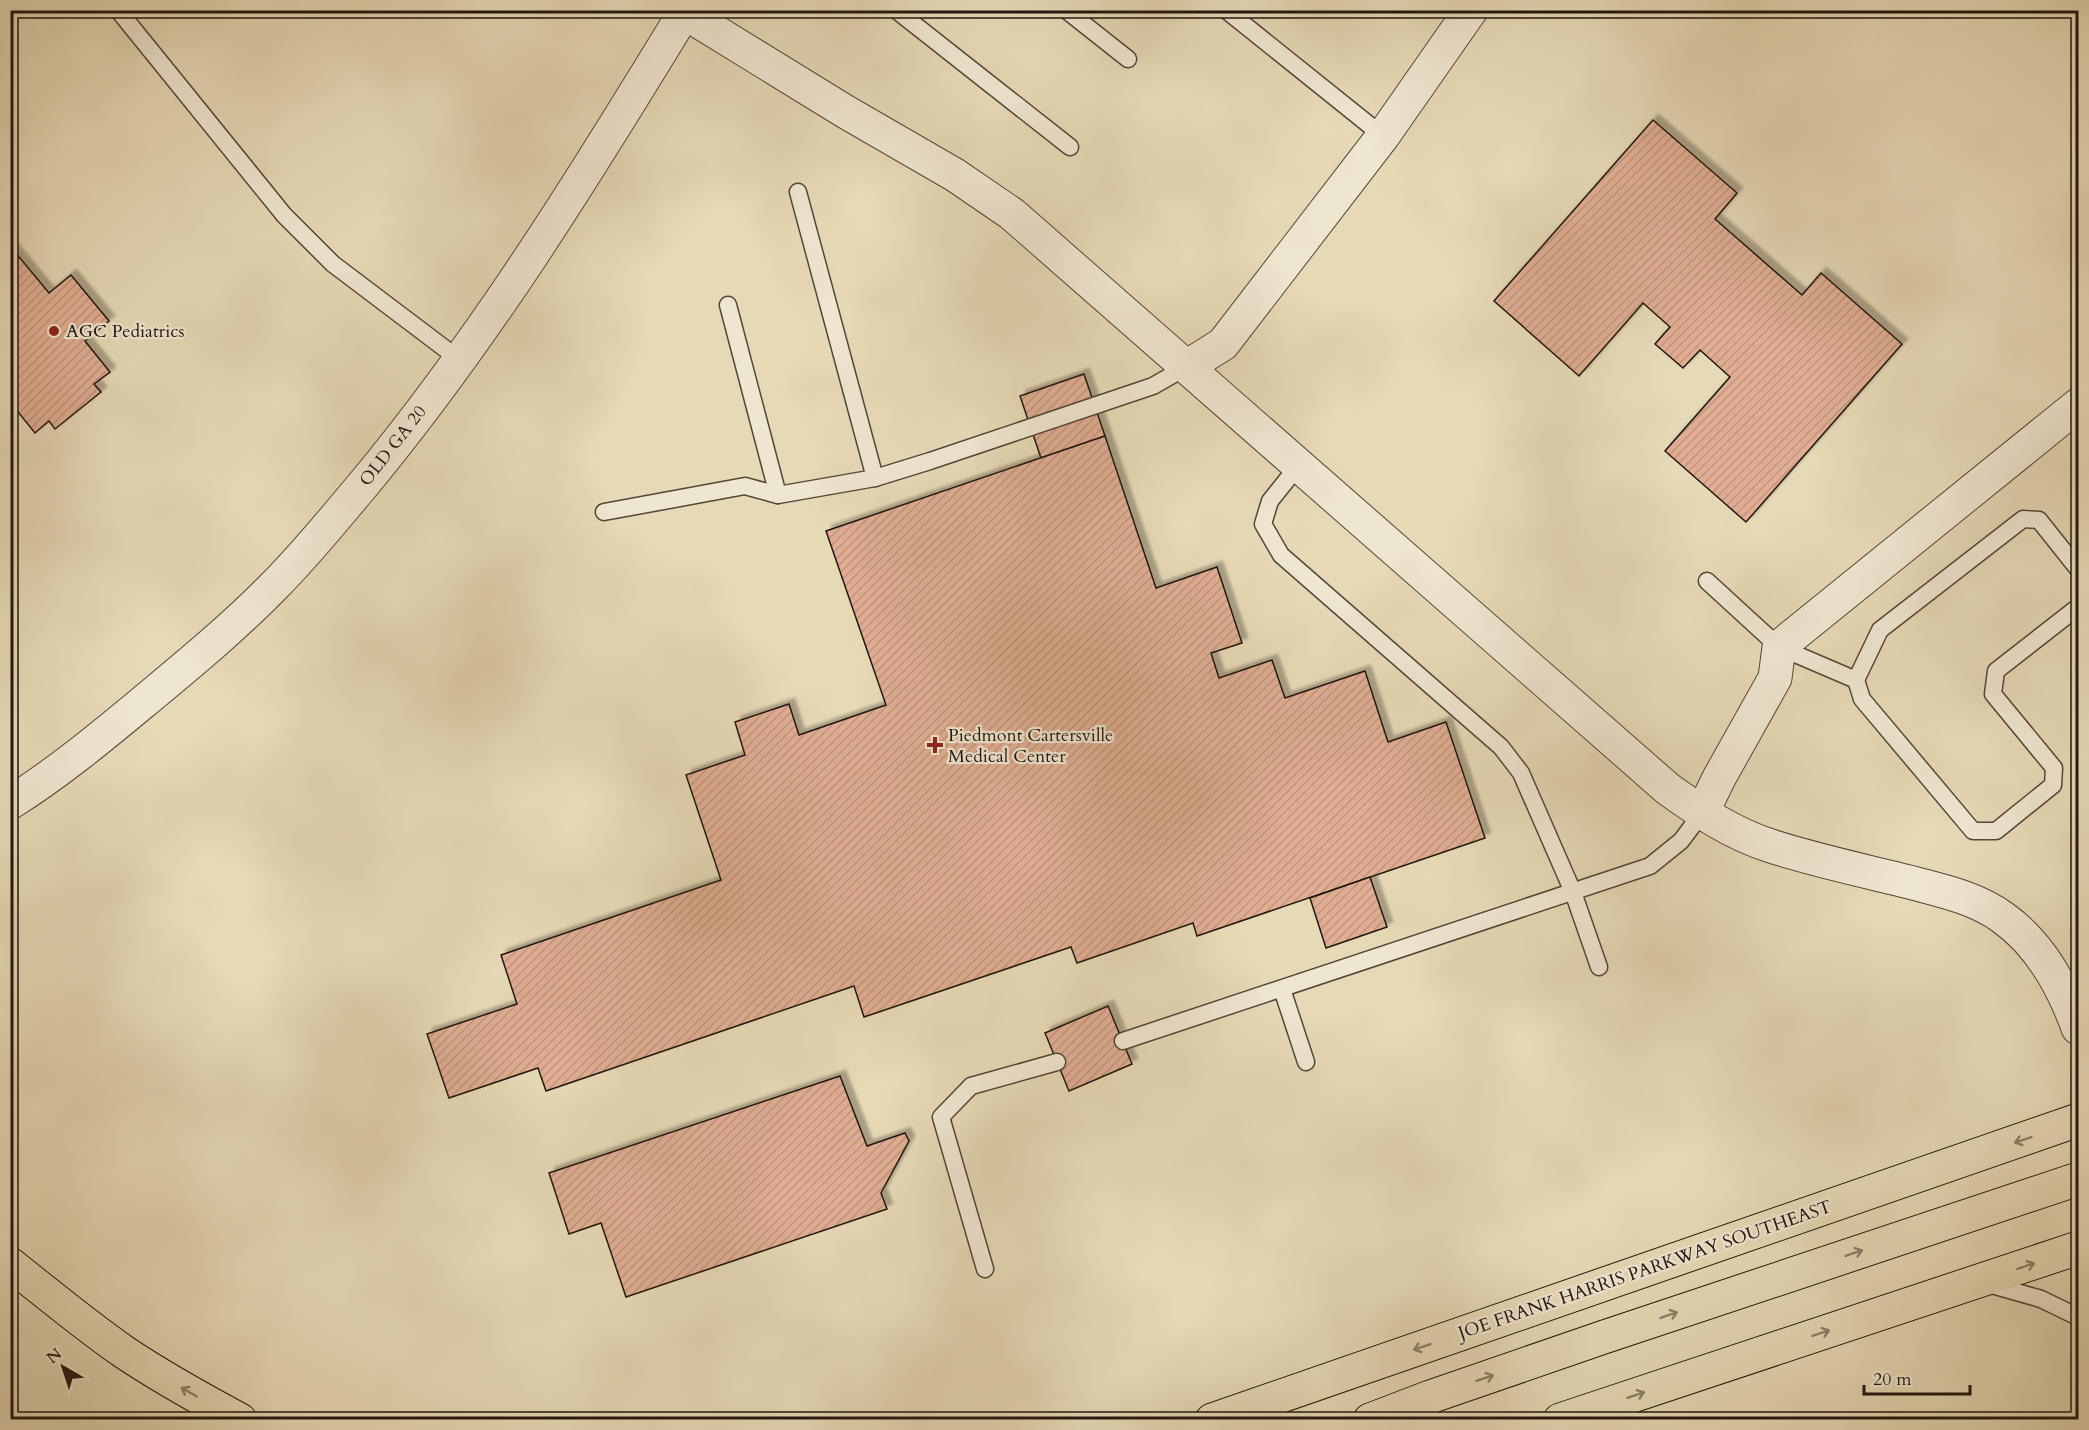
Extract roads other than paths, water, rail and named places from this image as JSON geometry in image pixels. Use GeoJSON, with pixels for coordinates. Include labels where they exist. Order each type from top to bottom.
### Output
{"type":"FeatureCollection","features":[{"type":"Feature","properties":{"kind":"main road","name":"JOE FRANK HARRIS PARKWAY SOUTHEAST"},"geometry":{"type":"LineString","coordinates":[[1212,1419],[2079,1120]]}},
{"type":"Feature","properties":{"kind":"main road"},"geometry":{"type":"LineString","coordinates":[[1370,1419],[1604,1337],[2079,1179]]}},
{"type":"Feature","properties":{"kind":"main road"},"geometry":{"type":"LineString","coordinates":[[1560,1419],[2079,1248]]}},
{"type":"Feature","properties":{"kind":"main road"},"geometry":{"type":"LineString","coordinates":[[10,1264],[124,1352],[240,1419]]}},
{"type":"Feature","properties":{"kind":"street"},"geometry":{"type":"LineString","coordinates":[[1188,366],[1223,344],[1383,136],[1471,10]]}},
{"type":"Feature","properties":{"kind":"street","name":"OLD GA 20"},"geometry":{"type":"LineString","coordinates":[[10,803],[46,780],[217,640],[276,584],[331,523],[399,442],[528,262],[685,12]]}},
{"type":"Feature","properties":{"kind":"street"},"geometry":{"type":"LineString","coordinates":[[685,12],[955,175],[1012,214],[1668,789],[1702,813],[1734,831],[1771,846],[1942,890],[1972,901],[2001,916],[2022,934],[2047,963],[2069,1000],[2079,1028]]}},
{"type":"Feature","properties":{"kind":"street"},"geometry":{"type":"LineString","coordinates":[[1702,813],[1775,678],[1779,647],[2079,405]]}},
{"type":"Feature","properties":{"kind":"lane"},"geometry":{"type":"LineString","coordinates":[[118,10],[284,215],[333,264],[459,360]]}},
{"type":"Feature","properties":{"kind":"lane"},"geometry":{"type":"LineString","coordinates":[[896,10],[1070,147]]}},
{"type":"Feature","properties":{"kind":"lane"},"geometry":{"type":"LineString","coordinates":[[1066,10],[1128,59]]}},
{"type":"Feature","properties":{"kind":"lane"},"geometry":{"type":"LineString","coordinates":[[1226,10],[1383,136]]}},
{"type":"Feature","properties":{"kind":"lane"},"geometry":{"type":"LineString","coordinates":[[798,192],[875,478]]}},
{"type":"Feature","properties":{"kind":"lane"},"geometry":{"type":"LineString","coordinates":[[729,305],[778,495]]}},
{"type":"Feature","properties":{"kind":"lane"},"geometry":{"type":"LineString","coordinates":[[604,512],[745,486],[778,495],[875,478],[930,462],[1153,386],[1188,366]]}},
{"type":"Feature","properties":{"kind":"lane"},"geometry":{"type":"LineString","coordinates":[[1298,466],[1270,501],[1263,524],[1281,555],[1502,747],[1521,773],[1573,892],[1599,967]]}},
{"type":"Feature","properties":{"kind":"lane"},"geometry":{"type":"LineString","coordinates":[[2079,569],[2039,520],[2023,519],[1880,630],[1856,680],[1862,699],[1973,831],[1996,831],[2053,785],[2054,768],[1993,694],[1996,671],[2079,607]]}},
{"type":"Feature","properties":{"kind":"lane"},"geometry":{"type":"LineString","coordinates":[[1707,581],[1779,647],[1856,680]]}},
{"type":"Feature","properties":{"kind":"lane"},"geometry":{"type":"LineString","coordinates":[[1123,1041],[1650,866],[1680,841],[1702,813]]}},
{"type":"Feature","properties":{"kind":"lane"},"geometry":{"type":"LineString","coordinates":[[1282,989],[1306,1062]]}},
{"type":"Feature","properties":{"kind":"lane"},"geometry":{"type":"LineString","coordinates":[[985,1269],[941,1117],[971,1086],[1057,1062]]}},
{"type":"Feature","properties":{"kind":"lane"},"geometry":{"type":"LineString","coordinates":[[1978,1282],[2041,1299],[2079,1317]]}},
{"type":"Feature","properties":{"kind":"place","name":"AGC Pediatrics"},"geometry":{"type":"Point","coordinates":[54,331]}},
{"type":"Feature","properties":{"kind":"place","name":"Piedmont Cartersville Medical Center"},"geometry":{"type":"Point","coordinates":[935,745]}}]}
